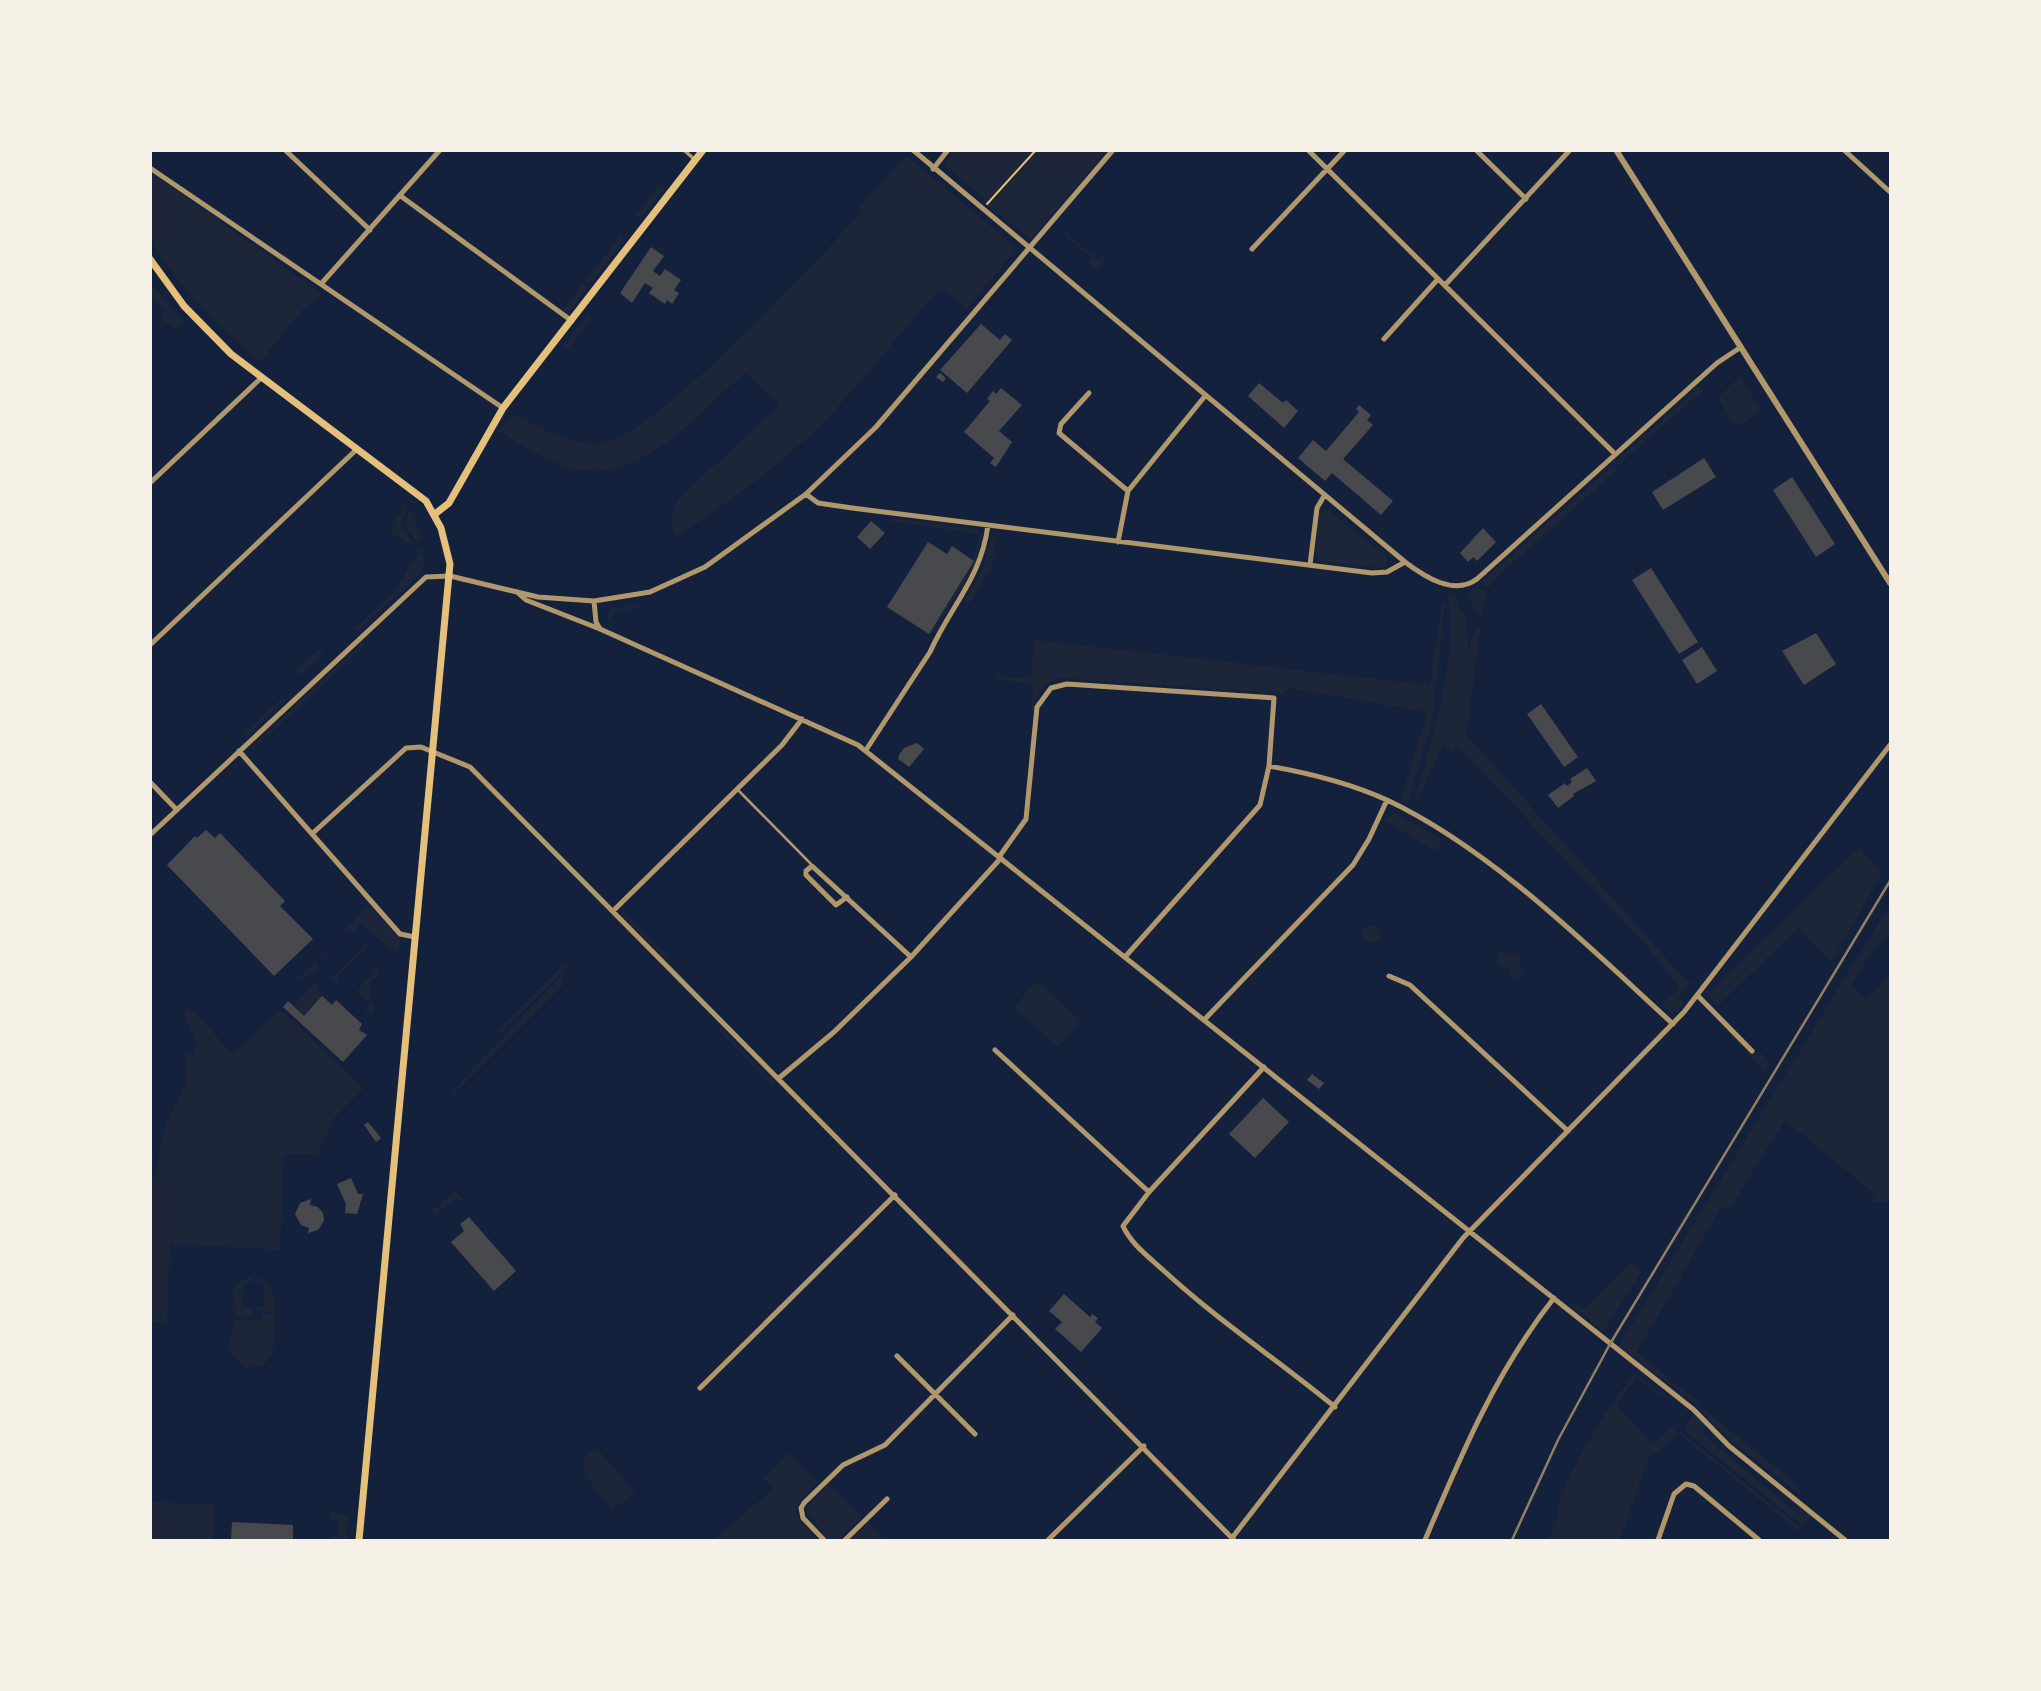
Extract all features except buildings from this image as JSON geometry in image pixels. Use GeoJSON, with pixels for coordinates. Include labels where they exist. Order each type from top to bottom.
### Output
{"type":"FeatureCollection","features":[{"type":"Feature","properties":{"kind":"main road"},"geometry":{"type":"LineString","coordinates":[[435,514],[449,503],[503,408],[703,150]]}},
{"type":"Feature","properties":{"kind":"main road"},"geometry":{"type":"LineString","coordinates":[[150,259],[198,321],[260,379],[416,492],[435,514],[448,555],[450,576],[359,1541]]}},
{"type":"Feature","properties":{"kind":"street"},"geometry":{"type":"LineString","coordinates":[[285,150],[370,230]]}},
{"type":"Feature","properties":{"kind":"street"},"geometry":{"type":"LineString","coordinates":[[321,284],[402,197],[440,150]]}},
{"type":"Feature","properties":{"kind":"street"},"geometry":{"type":"LineString","coordinates":[[684,150],[695,160]]}},
{"type":"Feature","properties":{"kind":"street"},"geometry":{"type":"LineString","coordinates":[[913,150],[1324,496],[1405,562],[1431,579],[1466,586],[1717,363],[1741,347]]}},
{"type":"Feature","properties":{"kind":"street"},"geometry":{"type":"LineString","coordinates":[[933,169],[948,150]]}},
{"type":"Feature","properties":{"kind":"street"},"geometry":{"type":"LineString","coordinates":[[150,835],[427,576],[450,576],[517,593],[594,601],[638,596],[690,575],[806,494],[886,418],[1113,150]]}},
{"type":"Feature","properties":{"kind":"street"},"geometry":{"type":"LineString","coordinates":[[1308,150],[1615,454]]}},
{"type":"Feature","properties":{"kind":"street"},"geometry":{"type":"LineString","coordinates":[[1252,249],[1345,150]]}},
{"type":"Feature","properties":{"kind":"street"},"geometry":{"type":"LineString","coordinates":[[1476,150],[1526,199]]}},
{"type":"Feature","properties":{"kind":"street"},"geometry":{"type":"LineString","coordinates":[[1445,285],[1570,150]]}},
{"type":"Feature","properties":{"kind":"street"},"geometry":{"type":"LineString","coordinates":[[1616,150],[1891,583]]}},
{"type":"Feature","properties":{"kind":"street"},"geometry":{"type":"LineString","coordinates":[[1844,150],[1891,192]]}},
{"type":"Feature","properties":{"kind":"street"},"geometry":{"type":"LineString","coordinates":[[150,168],[503,408]]}},
{"type":"Feature","properties":{"kind":"street"},"geometry":{"type":"LineString","coordinates":[[402,197],[572,321]]}},
{"type":"Feature","properties":{"kind":"street"},"geometry":{"type":"LineString","coordinates":[[1384,339],[1438,279]]}},
{"type":"Feature","properties":{"kind":"street"},"geometry":{"type":"LineString","coordinates":[[150,482],[260,379]]}},
{"type":"Feature","properties":{"kind":"street"},"geometry":{"type":"LineString","coordinates":[[1089,393],[1061,424],[1059,433],[1128,491]]}},
{"type":"Feature","properties":{"kind":"street"},"geometry":{"type":"LineString","coordinates":[[1118,541],[1128,491],[1205,396]]}},
{"type":"Feature","properties":{"kind":"street"},"geometry":{"type":"LineString","coordinates":[[150,645],[357,449]]}},
{"type":"Feature","properties":{"kind":"street"},"geometry":{"type":"LineString","coordinates":[[806,494],[818,503],[1372,573],[1387,572],[1405,562]]}},
{"type":"Feature","properties":{"kind":"street"},"geometry":{"type":"LineString","coordinates":[[1310,565],[1317,508],[1324,496]]}},
{"type":"Feature","properties":{"kind":"street"},"geometry":{"type":"LineString","coordinates":[[866,750],[930,652],[935,638],[978,569],[988,525]]}},
{"type":"Feature","properties":{"kind":"street"},"geometry":{"type":"LineString","coordinates":[[517,593],[526,600],[600,629],[866,750],[1694,1409],[1729,1446],[1845,1541]]}},
{"type":"Feature","properties":{"kind":"street"},"geometry":{"type":"LineString","coordinates":[[594,601],[596,622],[600,629]]}},
{"type":"Feature","properties":{"kind":"street"},"geometry":{"type":"LineString","coordinates":[[779,1078],[834,1032],[911,957],[1000,858],[1026,819],[1037,707],[1051,688],[1068,684],[1274,698],[1269,766],[1264,793],[1255,811],[1125,957]]}},
{"type":"Feature","properties":{"kind":"street"},"geometry":{"type":"LineString","coordinates":[[613,911],[782,745],[802,719]]}},
{"type":"Feature","properties":{"kind":"street"},"geometry":{"type":"LineString","coordinates":[[313,833],[406,748],[418,746],[470,767],[1233,1539],[1470,1231],[1698,996],[1891,745]]}},
{"type":"Feature","properties":{"kind":"street"},"geometry":{"type":"LineString","coordinates":[[239,751],[400,934],[415,937]]}},
{"type":"Feature","properties":{"kind":"street"},"geometry":{"type":"LineString","coordinates":[[1269,766],[1344,783],[1387,800],[1432,825],[1497,870],[1673,1024]]}},
{"type":"Feature","properties":{"kind":"street"},"geometry":{"type":"LineString","coordinates":[[150,782],[177,810]]}},
{"type":"Feature","properties":{"kind":"street"},"geometry":{"type":"LineString","coordinates":[[1204,1020],[1353,865],[1369,839],[1387,800]]}},
{"type":"Feature","properties":{"kind":"street"},"geometry":{"type":"LineString","coordinates":[[847,897],[836,905],[806,875],[812,866],[847,897],[911,957]]}},
{"type":"Feature","properties":{"kind":"street"},"geometry":{"type":"LineString","coordinates":[[1389,976],[1409,985],[1568,1131]]}},
{"type":"Feature","properties":{"kind":"street"},"geometry":{"type":"LineString","coordinates":[[1698,996],[1752,1051]]}},
{"type":"Feature","properties":{"kind":"street"},"geometry":{"type":"LineString","coordinates":[[995,1050],[1149,1192]]}},
{"type":"Feature","properties":{"kind":"street"},"geometry":{"type":"LineString","coordinates":[[1264,1067],[1149,1192],[1123,1226],[1127,1235],[1210,1314],[1335,1407]]}},
{"type":"Feature","properties":{"kind":"street"},"geometry":{"type":"LineString","coordinates":[[700,1388],[895,1195]]}},
{"type":"Feature","properties":{"kind":"street"},"geometry":{"type":"LineString","coordinates":[[1425,1541],[1457,1465],[1504,1369],[1554,1298]]}},
{"type":"Feature","properties":{"kind":"street"},"geometry":{"type":"LineString","coordinates":[[824,1541],[803,1517],[801,1508],[804,1503],[843,1465],[885,1446],[1013,1315]]}},
{"type":"Feature","properties":{"kind":"street"},"geometry":{"type":"LineString","coordinates":[[897,1356],[975,1434]]}},
{"type":"Feature","properties":{"kind":"street"},"geometry":{"type":"LineString","coordinates":[[1048,1541],[1144,1446]]}},
{"type":"Feature","properties":{"kind":"street"},"geometry":{"type":"LineString","coordinates":[[1658,1541],[1674,1494],[1686,1484],[1694,1486],[1759,1541]]}},
{"type":"Feature","properties":{"kind":"street"},"geometry":{"type":"LineString","coordinates":[[845,1541],[887,1499]]}},
{"type":"Feature","properties":{"kind":"lane"},"geometry":{"type":"LineString","coordinates":[[737,789],[812,866]]}},
{"type":"Feature","properties":{"kind":"path"},"geometry":{"type":"LineString","coordinates":[[982,210],[1035,150]]}},
{"type":"Feature","properties":{"kind":"shaded area"},"geometry":{"type":"Polygon","coordinates":[[[954,151],[1107,151],[1031,239],[982,201],[984,198],[944,164],[954,151]]]}},
{"type":"Feature","properties":{"kind":"shaded area"},"geometry":{"type":"Polygon","coordinates":[[[907,156],[1012,244],[1014,252],[967,308],[941,287],[815,431],[758,479],[698,522],[677,536],[672,517],[679,498],[780,405],[745,373],[660,447],[636,461],[611,469],[584,470],[555,463],[499,431],[513,414],[564,438],[597,444],[622,436],[654,415],[692,383],[771,307],[859,216],[860,205],[907,156]]]}},
{"type":"Feature","properties":{"kind":"shaded area"},"geometry":{"type":"Polygon","coordinates":[[[151,172],[322,294],[301,311],[260,362],[197,302],[156,248],[148,217],[151,172]]]}},
{"type":"Feature","properties":{"kind":"shaded area"},"geometry":{"type":"Polygon","coordinates":[[[659,185],[664,189],[641,219],[636,215],[659,185]]]}},
{"type":"Feature","properties":{"kind":"shaded area"},"geometry":{"type":"Polygon","coordinates":[[[1071,228],[1068,234],[1099,261],[1104,256],[1106,258],[1097,271],[1088,263],[1092,258],[1066,236],[1061,240],[1071,228]]]}},
{"type":"Feature","properties":{"kind":"shaded area"},"geometry":{"type":"Polygon","coordinates":[[[620,236],[625,240],[590,285],[585,281],[620,236]]]}},
{"type":"Feature","properties":{"kind":"shaded area"},"geometry":{"type":"Polygon","coordinates":[[[150,282],[184,322],[177,330],[161,319],[165,310],[151,296],[150,282]]]}},
{"type":"Feature","properties":{"kind":"shaded area"},"geometry":{"type":"Polygon","coordinates":[[[583,284],[588,288],[568,313],[563,310],[583,284]]]}},
{"type":"Feature","properties":{"kind":"shaded area"},"geometry":{"type":"Polygon","coordinates":[[[587,316],[591,319],[568,349],[563,346],[587,316]]]}},
{"type":"Feature","properties":{"kind":"shaded area"},"geometry":{"type":"Polygon","coordinates":[[[1740,376],[1761,412],[1736,427],[1718,398],[1740,376]]]}},
{"type":"Feature","properties":{"kind":"shaded area"},"geometry":{"type":"Polygon","coordinates":[[[1698,387],[1702,391],[1617,466],[1614,463],[1698,387]]]}},
{"type":"Feature","properties":{"kind":"shaded area"},"geometry":{"type":"Polygon","coordinates":[[[1613,465],[1617,470],[1497,577],[1490,587],[1482,584],[1482,581],[1613,465]]]}},
{"type":"Feature","properties":{"kind":"shaded area"},"geometry":{"type":"Polygon","coordinates":[[[407,505],[401,527],[416,547],[389,532],[394,525],[392,523],[407,505]]]}},
{"type":"Feature","properties":{"kind":"shaded area"},"geometry":{"type":"Polygon","coordinates":[[[409,507],[422,536],[418,544],[406,526],[409,507]]]}},
{"type":"Feature","properties":{"kind":"shaded area"},"geometry":{"type":"Polygon","coordinates":[[[1325,508],[1387,557],[1387,565],[1381,568],[1320,561],[1316,554],[1319,513],[1325,508]]]}},
{"type":"Feature","properties":{"kind":"shaded area"},"geometry":{"type":"Polygon","coordinates":[[[893,518],[976,529],[982,535],[974,568],[920,653],[970,569],[980,534],[889,521],[893,518]]]}},
{"type":"Feature","properties":{"kind":"shaded area"},"geometry":{"type":"Polygon","coordinates":[[[992,536],[996,536],[992,567],[969,604],[964,601],[981,573],[992,536]]]}},
{"type":"Feature","properties":{"kind":"shaded area"},"geometry":{"type":"Polygon","coordinates":[[[423,546],[424,564],[421,573],[358,631],[355,628],[393,593],[423,546]]]}},
{"type":"Feature","properties":{"kind":"shaded area"},"geometry":{"type":"Polygon","coordinates":[[[1477,588],[1487,591],[1481,618],[1466,596],[1477,588]]]}},
{"type":"Feature","properties":{"kind":"shaded area"},"geometry":{"type":"Polygon","coordinates":[[[1447,593],[1455,593],[1459,609],[1467,615],[1468,649],[1477,628],[1480,628],[1467,735],[1685,979],[1695,985],[1687,986],[1680,993],[1683,1005],[1679,1011],[1671,1013],[1661,1006],[1680,988],[1643,942],[1458,746],[1452,752],[1443,746],[1413,809],[1446,674],[1450,619],[1447,593]]]}},
{"type":"Feature","properties":{"kind":"shaded area"},"geometry":{"type":"Polygon","coordinates":[[[1442,603],[1445,603],[1432,723],[1408,804],[1401,800],[1426,716],[1420,711],[1290,688],[1283,694],[1060,678],[1046,685],[1038,695],[1031,723],[1033,684],[996,679],[996,676],[1031,679],[1034,640],[1430,685],[1442,603]]]}},
{"type":"Feature","properties":{"kind":"shaded area"},"geometry":{"type":"Polygon","coordinates":[[[650,604],[613,613],[610,622],[659,645],[607,621],[610,609],[650,604]]]}},
{"type":"Feature","properties":{"kind":"shaded area"},"geometry":{"type":"Polygon","coordinates":[[[364,641],[363,646],[253,750],[251,748],[364,641]]]}},
{"type":"Feature","properties":{"kind":"shaded area"},"geometry":{"type":"Polygon","coordinates":[[[319,649],[323,654],[301,675],[296,670],[319,649]]]}},
{"type":"Feature","properties":{"kind":"shaded area"},"geometry":{"type":"Polygon","coordinates":[[[282,698],[285,700],[247,736],[244,734],[282,698]]]}},
{"type":"Feature","properties":{"kind":"shaded area"},"geometry":{"type":"Polygon","coordinates":[[[1395,813],[1443,840],[1435,851],[1384,820],[1395,813]]]}},
{"type":"Feature","properties":{"kind":"shaded area"},"geometry":{"type":"Polygon","coordinates":[[[1859,847],[1882,873],[1831,963],[1798,927],[1718,1006],[1727,1018],[1707,995],[1859,847]]]}},
{"type":"Feature","properties":{"kind":"shaded area"},"geometry":{"type":"Polygon","coordinates":[[[1890,904],[1890,934],[1870,954],[1852,984],[1866,1000],[1890,975],[1890,1202],[1872,1202],[1876,1195],[1785,1120],[1728,1211],[1721,1207],[1637,1352],[1701,1404],[1696,1405],[1619,1346],[1890,904]]]}},
{"type":"Feature","properties":{"kind":"shaded area"},"geometry":{"type":"Polygon","coordinates":[[[368,905],[400,939],[399,951],[391,950],[361,923],[353,933],[348,928],[315,964],[320,968],[295,982],[368,905]]]}},
{"type":"Feature","properties":{"kind":"shaded area"},"geometry":{"type":"Polygon","coordinates":[[[623,911],[669,957],[667,959],[622,914],[623,911]]]}},
{"type":"Feature","properties":{"kind":"shaded area"},"geometry":{"type":"Polygon","coordinates":[[[1371,925],[1377,928],[1380,934],[1377,940],[1371,943],[1365,940],[1362,934],[1365,928],[1371,925]]]}},
{"type":"Feature","properties":{"kind":"shaded area"},"geometry":{"type":"Polygon","coordinates":[[[360,940],[372,950],[367,947],[336,979],[340,984],[337,985],[329,973],[334,977],[365,945],[360,940]]]}},
{"type":"Feature","properties":{"kind":"shaded area"},"geometry":{"type":"Polygon","coordinates":[[[1500,951],[1520,956],[1522,978],[1512,980],[1510,969],[1496,963],[1500,951]]]}},
{"type":"Feature","properties":{"kind":"shaded area"},"geometry":{"type":"Polygon","coordinates":[[[563,961],[566,967],[502,1033],[498,1030],[564,965],[563,961]]]}},
{"type":"Feature","properties":{"kind":"shaded area"},"geometry":{"type":"Polygon","coordinates":[[[571,965],[561,979],[565,983],[446,1102],[459,1084],[571,965]]]}},
{"type":"Feature","properties":{"kind":"shaded area"},"geometry":{"type":"Polygon","coordinates":[[[373,967],[378,971],[377,979],[371,978],[369,1002],[374,1003],[373,1013],[370,1015],[365,1010],[370,1005],[356,992],[374,972],[369,968],[373,967]]]}},
{"type":"Feature","properties":{"kind":"shaded area"},"geometry":{"type":"Polygon","coordinates":[[[316,981],[319,984],[315,988],[323,996],[304,1016],[294,1006],[316,981]]]}},
{"type":"Feature","properties":{"kind":"shaded area"},"geometry":{"type":"Polygon","coordinates":[[[1037,981],[1081,1021],[1058,1047],[1014,1007],[1037,981]]]}},
{"type":"Feature","properties":{"kind":"shaded area"},"geometry":{"type":"Polygon","coordinates":[[[188,1006],[233,1054],[280,1010],[364,1088],[334,1118],[317,1155],[284,1154],[280,1250],[170,1244],[167,1324],[151,1322],[151,1174],[155,1178],[164,1129],[187,1079],[187,1053],[194,1054],[196,1044],[184,1014],[188,1006]]]}},
{"type":"Feature","properties":{"kind":"shaded area"},"geometry":{"type":"Polygon","coordinates":[[[719,1026],[774,1083],[772,1085],[717,1028],[719,1026]]]}},
{"type":"Feature","properties":{"kind":"shaded area"},"geometry":{"type":"Polygon","coordinates":[[[1730,1030],[1751,1052],[1760,1052],[1771,1063],[1765,1072],[1728,1033],[1730,1030]]]}},
{"type":"Feature","properties":{"kind":"shaded area"},"geometry":{"type":"Polygon","coordinates":[[[456,1191],[463,1200],[461,1202],[456,1198],[436,1215],[432,1211],[456,1191]]]}},
{"type":"Feature","properties":{"kind":"shaded area"},"geometry":{"type":"Polygon","coordinates":[[[1631,1262],[1641,1272],[1603,1332],[1572,1306],[1575,1303],[1583,1309],[1631,1262]]]}},
{"type":"Feature","properties":{"kind":"shaded area"},"geometry":{"type":"Polygon","coordinates":[[[252,1277],[252,1282],[244,1282],[243,1306],[251,1307],[251,1317],[236,1316],[232,1290],[241,1280],[252,1277]]]}},
{"type":"Feature","properties":{"kind":"shaded area"},"geometry":{"type":"Polygon","coordinates":[[[257,1277],[267,1283],[272,1291],[275,1312],[257,1311],[257,1307],[264,1307],[264,1283],[257,1282],[257,1277]]]}},
{"type":"Feature","properties":{"kind":"shaded area"},"geometry":{"type":"Polygon","coordinates":[[[262,1314],[275,1314],[273,1352],[264,1365],[245,1368],[231,1355],[230,1338],[236,1320],[261,1320],[262,1314]]]}},
{"type":"Feature","properties":{"kind":"shaded area"},"geometry":{"type":"Polygon","coordinates":[[[1634,1374],[1663,1396],[1655,1394],[1637,1377],[1616,1405],[1653,1444],[1681,1419],[1674,1429],[1678,1434],[1681,1432],[1801,1528],[1798,1531],[1679,1434],[1648,1459],[1620,1540],[1547,1540],[1554,1530],[1562,1495],[1576,1463],[1603,1417],[1634,1374]]]}},
{"type":"Feature","properties":{"kind":"shaded area"},"geometry":{"type":"Polygon","coordinates":[[[1701,1407],[1794,1482],[1806,1499],[1731,1441],[1698,1408],[1701,1407]]]}},
{"type":"Feature","properties":{"kind":"shaded area"},"geometry":{"type":"Polygon","coordinates":[[[1693,1413],[1704,1424],[1703,1434],[1799,1515],[1800,1507],[1811,1516],[1803,1526],[1684,1430],[1693,1413]]]}},
{"type":"Feature","properties":{"kind":"shaded area"},"geometry":{"type":"Polygon","coordinates":[[[596,1447],[635,1492],[613,1510],[593,1487],[584,1466],[583,1458],[596,1447]]]}},
{"type":"Feature","properties":{"kind":"shaded area"},"geometry":{"type":"Polygon","coordinates":[[[789,1453],[818,1482],[795,1507],[797,1517],[818,1540],[714,1540],[773,1489],[764,1478],[789,1453]]]}},
{"type":"Feature","properties":{"kind":"shaded area"},"geometry":{"type":"Polygon","coordinates":[[[828,1484],[862,1518],[838,1540],[829,1540],[806,1512],[808,1505],[828,1484]]]}},
{"type":"Feature","properties":{"kind":"shaded area"},"geometry":{"type":"Polygon","coordinates":[[[151,1502],[215,1505],[213,1540],[151,1540],[151,1502]]]}},
{"type":"Feature","properties":{"kind":"shaded area"},"geometry":{"type":"Polygon","coordinates":[[[330,1511],[348,1516],[347,1539],[330,1539],[331,1535],[338,1535],[338,1522],[331,1521],[330,1511]]]}},
{"type":"Feature","properties":{"kind":"shaded area"},"geometry":{"type":"Polygon","coordinates":[[[868,1523],[885,1540],[850,1540],[868,1523]]]}},
{"type":"Feature","properties":{"kind":"railway"},"geometry":{"type":"LineString","coordinates":[[1512,1540],[1558,1440],[1610,1344],[1890,881]]}}]}
